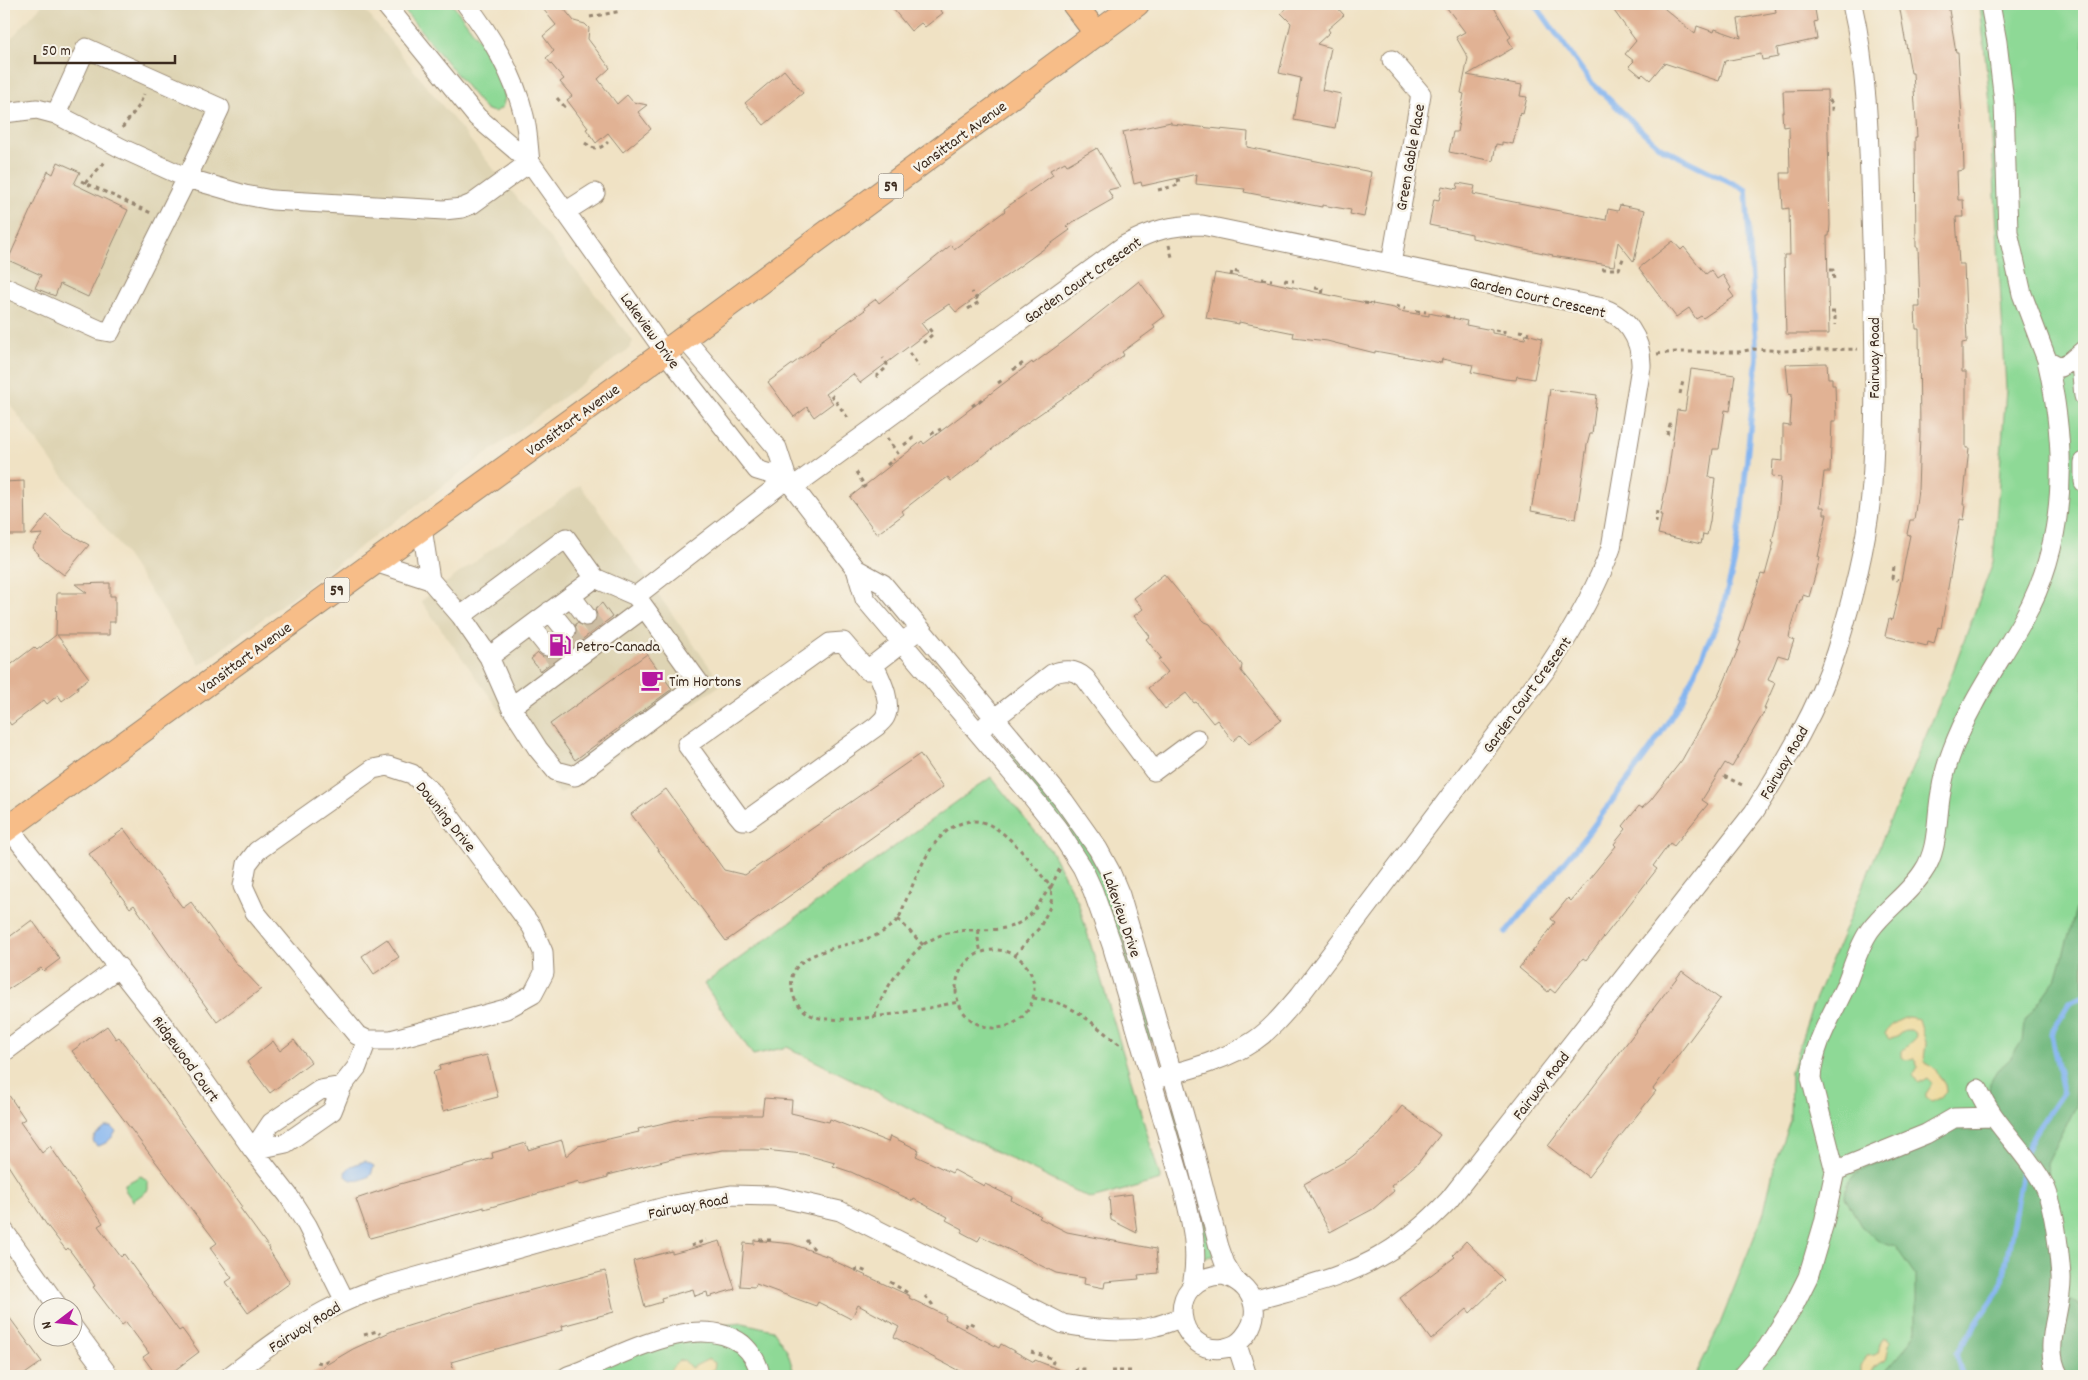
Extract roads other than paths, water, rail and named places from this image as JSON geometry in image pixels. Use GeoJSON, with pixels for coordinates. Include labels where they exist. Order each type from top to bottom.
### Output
{"type":"FeatureCollection","features":[{"type":"Feature","properties":{"kind":"main road"},"geometry":{"type":"LineString","coordinates":[[1074,4],[1097,34]]}},
{"type":"Feature","properties":{"kind":"main road","name":"Vansittart Avenue"},"geometry":{"type":"LineString","coordinates":[[5,827],[674,345],[1138,4]]}},
{"type":"Feature","properties":{"kind":"street","name":"Lakeview Drive"},"geometry":{"type":"LineString","coordinates":[[385,4],[477,117],[530,162],[565,212],[674,345],[777,448],[790,483],[856,569],[865,599],[1057,828],[1089,880],[1112,945],[1152,1080],[1190,1214],[1196,1265],[1192,1286]]}},
{"type":"Feature","properties":{"kind":"street","name":"Lakeview Drive"},"geometry":{"type":"LineString","coordinates":[[466,4],[495,46],[514,88],[524,116],[530,162]]}},
{"type":"Feature","properties":{"kind":"street","name":"Fairway Road"},"geometry":{"type":"LineString","coordinates":[[1253,1301],[1336,1276],[1368,1263],[1401,1243],[1443,1206],[1532,1096],[1754,812],[1788,758],[1817,701],[1836,654],[1855,586],[1872,484],[1874,349],[1868,105],[1862,56],[1852,4]]}},
{"type":"Feature","properties":{"kind":"street"},"geometry":{"type":"LineString","coordinates":[[1743,1376],[1772,1340],[1808,1277],[1824,1224],[1834,1171],[1811,1078],[1812,1063],[1817,1046],[1845,986],[1862,943],[1883,914],[1924,872],[1931,855],[1941,792],[1952,750],[1977,697],[2038,591],[2056,533],[2060,462],[2054,392],[2047,360],[2022,294],[2008,232],[2004,102],[1998,42],[1990,4]]}},
{"type":"Feature","properties":{"kind":"street"},"geometry":{"type":"LineString","coordinates":[[4,287],[99,330],[110,332],[220,108],[86,48],[56,114]]}},
{"type":"Feature","properties":{"kind":"street","name":"Green Gable Place"},"geometry":{"type":"LineString","coordinates":[[1391,264],[1420,94],[1392,60]]}},
{"type":"Feature","properties":{"kind":"street"},"geometry":{"type":"LineString","coordinates":[[4,113],[37,109],[56,114],[121,148],[187,178],[245,195],[272,200],[444,210],[462,208],[472,204],[530,162]]}},
{"type":"Feature","properties":{"kind":"street"},"geometry":{"type":"LineString","coordinates":[[565,212],[595,192]]}},
{"type":"Feature","properties":{"kind":"street","name":"Garden Court Crescent"},"geometry":{"type":"LineString","coordinates":[[512,707],[556,658],[574,643],[595,628],[640,602],[790,483],[879,426],[1125,245],[1149,232],[1176,225],[1202,225],[1606,309],[1630,327],[1636,336],[1642,356],[1611,548],[1603,572],[1569,636],[1540,678],[1300,995],[1279,1020],[1254,1041],[1231,1054],[1152,1080]]}},
{"type":"Feature","properties":{"kind":"street","name":"Lakeview Drive"},"geometry":{"type":"LineString","coordinates":[[674,345],[757,470],[790,483]]}},
{"type":"Feature","properties":{"kind":"street"},"geometry":{"type":"LineString","coordinates":[[2047,360],[2060,366],[2070,362],[2084,350]]}},
{"type":"Feature","properties":{"kind":"street"},"geometry":{"type":"LineString","coordinates":[[2084,359],[2081,364],[2084,396]]}},
{"type":"Feature","properties":{"kind":"street"},"geometry":{"type":"LineString","coordinates":[[2084,462],[2084,482]]}},
{"type":"Feature","properties":{"kind":"street"},"geometry":{"type":"LineString","coordinates":[[422,528],[430,580]]}},
{"type":"Feature","properties":{"kind":"street"},"geometry":{"type":"LineString","coordinates":[[375,562],[430,580],[461,616],[489,657],[512,707],[538,749],[556,771],[574,776],[699,683],[640,602],[595,578],[566,538],[461,616]]}},
{"type":"Feature","properties":{"kind":"street","name":"Lakeview Drive"},"geometry":{"type":"LineString","coordinates":[[856,569],[883,584],[1076,816],[1110,871],[1122,905],[1195,1154],[1218,1247],[1234,1279]]}},
{"type":"Feature","properties":{"kind":"street"},"geometry":{"type":"LineString","coordinates":[[489,657],[595,578]]}},
{"type":"Feature","properties":{"kind":"street"},"geometry":{"type":"LineString","coordinates":[[571,596],[595,628]]}},
{"type":"Feature","properties":{"kind":"street"},"geometry":{"type":"LineString","coordinates":[[550,612],[574,643]]}},
{"type":"Feature","properties":{"kind":"street"},"geometry":{"type":"LineString","coordinates":[[531,626],[556,658]]}},
{"type":"Feature","properties":{"kind":"street"},"geometry":{"type":"LineString","coordinates":[[874,665],[884,684],[886,716],[869,731],[747,820],[742,820],[687,745],[830,642],[843,642],[867,670],[920,628]]}},
{"type":"Feature","properties":{"kind":"street"},"geometry":{"type":"LineString","coordinates":[[977,731],[1052,674],[1071,670],[1085,678],[1154,771],[1197,739]]}},
{"type":"Feature","properties":{"kind":"street","name":"Downing Drive"},"geometry":{"type":"LineString","coordinates":[[388,766],[412,774],[430,790],[532,927],[543,952],[544,973],[533,994],[506,1009],[391,1040],[368,1040],[357,1035],[255,912],[243,886],[247,864],[257,851],[373,769],[388,766]]}},
{"type":"Feature","properties":{"kind":"street","name":"Ridgewood Court"},"geometry":{"type":"LineString","coordinates":[[5,827],[119,967],[182,1049],[253,1150],[288,1195],[307,1225],[345,1301]]}},
{"type":"Feature","properties":{"kind":"street"},"geometry":{"type":"LineString","coordinates":[[4,1052],[119,967]]}},
{"type":"Feature","properties":{"kind":"street"},"geometry":{"type":"LineString","coordinates":[[253,1150],[286,1144],[332,1111],[342,1086],[356,1067],[368,1040]]}},
{"type":"Feature","properties":{"kind":"street"},"geometry":{"type":"LineString","coordinates":[[1978,1089],[1984,1104],[2010,1135],[2044,1185],[2052,1213],[2059,1249],[2061,1279],[2060,1301],[2050,1349],[2053,1366],[2059,1376]]}},
{"type":"Feature","properties":{"kind":"street"},"geometry":{"type":"LineString","coordinates":[[1834,1171],[1926,1134],[1954,1118],[1994,1117]]}},
{"type":"Feature","properties":{"kind":"street","name":"Fairway Road"},"geometry":{"type":"LineString","coordinates":[[230,1376],[279,1339],[323,1312],[345,1301],[401,1280],[668,1206],[709,1198],[752,1195],[774,1196],[840,1212],[1063,1324],[1092,1330],[1117,1330],[1155,1327],[1182,1318]]}},
{"type":"Feature","properties":{"kind":"street"},"geometry":{"type":"LineString","coordinates":[[4,1231],[52,1298]]}},
{"type":"Feature","properties":{"kind":"street"},"geometry":{"type":"LineString","coordinates":[[1223,1275],[1234,1279],[1244,1286],[1253,1301],[1254,1318],[1250,1329],[1237,1345],[1217,1348],[1200,1344],[1192,1337],[1182,1318],[1182,1306],[1185,1296],[1192,1286],[1200,1280],[1211,1276],[1223,1275]]}},
{"type":"Feature","properties":{"kind":"street"},"geometry":{"type":"LineString","coordinates":[[568,1376],[654,1340],[709,1332],[727,1336],[746,1348],[755,1360],[760,1376]]}},
{"type":"Feature","properties":{"kind":"street"},"geometry":{"type":"LineString","coordinates":[[82,1340],[109,1376]]}},
{"type":"Feature","properties":{"kind":"street"},"geometry":{"type":"LineString","coordinates":[[1237,1345],[1247,1376]]}},
{"type":"Feature","properties":{"kind":"water"},"geometry":{"type":"Polygon","coordinates":[[[106,1127],[112,1127],[116,1131],[108,1141],[97,1146],[93,1141],[95,1136],[106,1127]]]}},
{"type":"Feature","properties":{"kind":"water"},"geometry":{"type":"Polygon","coordinates":[[[365,1161],[374,1166],[371,1175],[355,1181],[346,1176],[345,1172],[351,1166],[365,1161]]]}},
{"type":"Feature","properties":{"kind":"waterway"},"geometry":{"type":"LineString","coordinates":[[1506,933],[1589,832],[1652,747],[1682,700],[1721,615],[1734,564],[1741,518],[1757,358],[1746,190],[1660,147],[1590,81],[1535,4]]}},
{"type":"Feature","properties":{"kind":"waterway"},"geometry":{"type":"LineString","coordinates":[[2026,1152],[2034,1134],[2063,1092],[2051,1034],[2070,1002],[2084,996]]}},
{"type":"Feature","properties":{"kind":"waterway"},"geometry":{"type":"LineString","coordinates":[[1962,1376],[1956,1353],[2002,1286],[2024,1161]]}},
{"type":"Feature","properties":{"kind":"tunnel"},"geometry":{"type":"LineString","coordinates":[[586,616],[596,629]]}},
{"type":"Feature","properties":{"kind":"tunnel"},"geometry":{"type":"LineString","coordinates":[[566,631],[576,645]]}},
{"type":"Feature","properties":{"kind":"tunnel"},"geometry":{"type":"LineString","coordinates":[[547,646],[557,660]]}},
{"type":"Feature","properties":{"kind":"place","name":"Petro-Canada"},"geometry":{"type":"Point","coordinates":[560,645]}},
{"type":"Feature","properties":{"kind":"place","name":"Tim Hortons"},"geometry":{"type":"Point","coordinates":[652,680]}}]}
